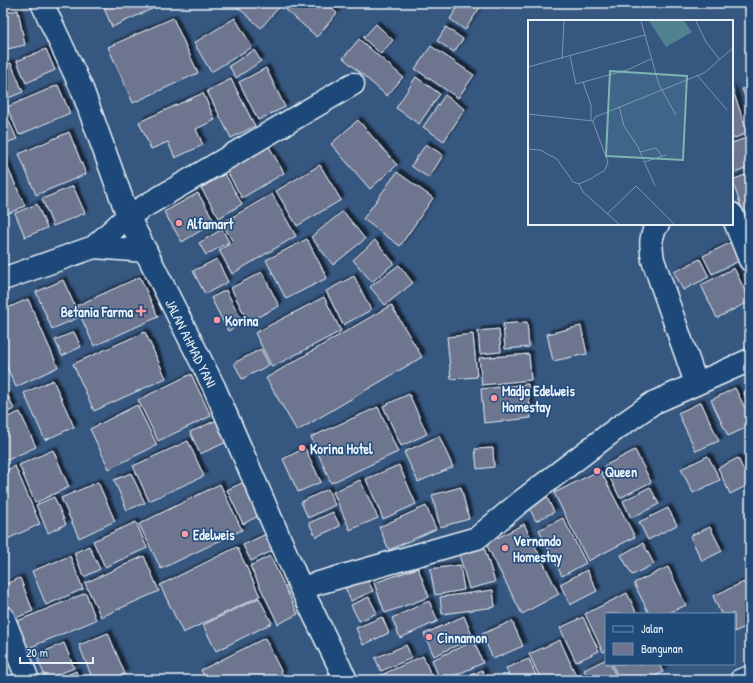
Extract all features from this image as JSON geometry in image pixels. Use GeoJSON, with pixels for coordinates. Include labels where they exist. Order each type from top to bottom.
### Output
{"type":"FeatureCollection","features":[{"type":"Feature","properties":{"kind":"main road","name":"JALAN AHMAD YANI"},"geometry":{"type":"LineString","coordinates":[[42,3],[82,89],[128,216],[214,387],[301,588],[346,680]]}},
{"type":"Feature","properties":{"kind":"main road"},"geometry":{"type":"LineString","coordinates":[[3,279],[94,247],[128,216],[353,84]]}},
{"type":"Feature","properties":{"kind":"main road"},"geometry":{"type":"LineString","coordinates":[[733,217],[750,260]]}},
{"type":"Feature","properties":{"kind":"main road"},"geometry":{"type":"LineString","coordinates":[[657,225],[652,232],[651,244],[654,260],[696,383]]}},
{"type":"Feature","properties":{"kind":"main road"},"geometry":{"type":"LineString","coordinates":[[94,247],[146,251]]}},
{"type":"Feature","properties":{"kind":"main road"},"geometry":{"type":"LineString","coordinates":[[301,588],[477,538],[506,516],[519,503],[616,428],[653,403],[750,360]]}},
{"type":"Feature","properties":{"kind":"main road"},"geometry":{"type":"LineString","coordinates":[[3,616],[28,680]]}},
{"type":"Feature","properties":{"kind":"main road"},"geometry":{"type":"LineString","coordinates":[[741,680],[750,676]]}},
{"type":"Feature","properties":{"kind":"building"},"geometry":{"type":"Polygon","coordinates":[[[102,3],[165,3],[112,27],[102,3]]]}},
{"type":"Feature","properties":{"kind":"building"},"geometry":{"type":"Polygon","coordinates":[[[233,3],[277,3],[280,6],[261,28],[233,3]]]}},
{"type":"Feature","properties":{"kind":"building"},"geometry":{"type":"Polygon","coordinates":[[[291,3],[326,3],[337,13],[317,37],[286,10],[291,3]]]}},
{"type":"Feature","properties":{"kind":"building"},"geometry":{"type":"Polygon","coordinates":[[[460,3],[483,3],[465,30],[450,19],[460,3]]]}},
{"type":"Feature","properties":{"kind":"building"},"geometry":{"type":"Polygon","coordinates":[[[18,10],[25,45],[3,50],[3,13],[18,10]]]}},
{"type":"Feature","properties":{"kind":"building"},"geometry":{"type":"Polygon","coordinates":[[[173,18],[198,73],[133,103],[108,47],[173,18]]]}},
{"type":"Feature","properties":{"kind":"building"},"geometry":{"type":"Polygon","coordinates":[[[235,18],[252,47],[211,72],[194,43],[235,18]]]}},
{"type":"Feature","properties":{"kind":"building"},"geometry":{"type":"Polygon","coordinates":[[[376,24],[393,40],[381,54],[363,38],[376,24]]]}},
{"type":"Feature","properties":{"kind":"building"},"geometry":{"type":"Polygon","coordinates":[[[446,27],[463,39],[454,52],[437,41],[446,27]]]}},
{"type":"Feature","properties":{"kind":"building"},"geometry":{"type":"Polygon","coordinates":[[[359,39],[403,77],[387,96],[343,58],[359,39]]]}},
{"type":"Feature","properties":{"kind":"building"},"geometry":{"type":"Polygon","coordinates":[[[431,46],[474,75],[458,98],[415,69],[431,46]]]}},
{"type":"Feature","properties":{"kind":"building"},"geometry":{"type":"Polygon","coordinates":[[[46,49],[55,70],[26,83],[17,61],[46,49]]]}},
{"type":"Feature","properties":{"kind":"building"},"geometry":{"type":"Polygon","coordinates":[[[254,50],[261,61],[236,78],[229,66],[254,50]]]}},
{"type":"Feature","properties":{"kind":"building"},"geometry":{"type":"Polygon","coordinates":[[[11,63],[23,92],[3,100],[3,66],[11,63]]]}},
{"type":"Feature","properties":{"kind":"building"},"geometry":{"type":"Polygon","coordinates":[[[266,68],[285,107],[258,120],[239,82],[266,68]]]}},
{"type":"Feature","properties":{"kind":"building"},"geometry":{"type":"Polygon","coordinates":[[[416,77],[440,94],[419,124],[396,108],[416,77]]]}},
{"type":"Feature","properties":{"kind":"building"},"geometry":{"type":"Polygon","coordinates":[[[231,79],[255,126],[231,138],[207,91],[231,79]]]}},
{"type":"Feature","properties":{"kind":"building"},"geometry":{"type":"Polygon","coordinates":[[[58,85],[70,113],[19,135],[7,107],[58,85]]]}},
{"type":"Feature","properties":{"kind":"building"},"geometry":{"type":"Polygon","coordinates":[[[750,85],[750,109],[742,89],[750,85]]]}},
{"type":"Feature","properties":{"kind":"building"},"geometry":{"type":"Polygon","coordinates":[[[733,91],[748,133],[733,139],[733,91]]]}},
{"type":"Feature","properties":{"kind":"building"},"geometry":{"type":"Polygon","coordinates":[[[203,93],[215,120],[196,129],[203,145],[175,158],[168,142],[151,149],[139,122],[203,93]]]}},
{"type":"Feature","properties":{"kind":"building"},"geometry":{"type":"Polygon","coordinates":[[[445,95],[465,109],[444,141],[423,127],[445,95]]]}},
{"type":"Feature","properties":{"kind":"building"},"geometry":{"type":"Polygon","coordinates":[[[4,110],[17,139],[3,144],[3,111],[4,110]]]}},
{"type":"Feature","properties":{"kind":"building"},"geometry":{"type":"Polygon","coordinates":[[[358,120],[397,165],[370,189],[331,144],[358,120]]]}},
{"type":"Feature","properties":{"kind":"building"},"geometry":{"type":"Polygon","coordinates":[[[69,132],[86,174],[36,195],[19,154],[69,132]]]}},
{"type":"Feature","properties":{"kind":"building"},"geometry":{"type":"Polygon","coordinates":[[[749,137],[750,167],[733,174],[733,143],[749,137]]]}},
{"type":"Feature","properties":{"kind":"building"},"geometry":{"type":"Polygon","coordinates":[[[266,141],[284,173],[242,198],[224,166],[266,141]]]}},
{"type":"Feature","properties":{"kind":"building"},"geometry":{"type":"Polygon","coordinates":[[[426,144],[443,155],[429,178],[411,166],[426,144]]]}},
{"type":"Feature","properties":{"kind":"building"},"geometry":{"type":"Polygon","coordinates":[[[3,157],[25,206],[3,216],[3,157]]]}},
{"type":"Feature","properties":{"kind":"building"},"geometry":{"type":"Polygon","coordinates":[[[320,165],[341,200],[297,226],[276,191],[320,165]]]}},
{"type":"Feature","properties":{"kind":"building"},"geometry":{"type":"Polygon","coordinates":[[[397,172],[433,198],[400,246],[363,219],[397,172]]]}},
{"type":"Feature","properties":{"kind":"building"},"geometry":{"type":"Polygon","coordinates":[[[750,173],[750,209],[743,212],[733,180],[750,173]]]}},
{"type":"Feature","properties":{"kind":"building"},"geometry":{"type":"Polygon","coordinates":[[[225,174],[242,204],[219,218],[201,188],[225,174]]]}},
{"type":"Feature","properties":{"kind":"building"},"geometry":{"type":"Polygon","coordinates":[[[73,186],[85,213],[53,226],[42,199],[73,186]]]}},
{"type":"Feature","properties":{"kind":"building"},"geometry":{"type":"Polygon","coordinates":[[[198,193],[215,222],[182,242],[164,212],[198,193]]]}},
{"type":"Feature","properties":{"kind":"building"},"geometry":{"type":"Polygon","coordinates":[[[272,194],[296,236],[232,274],[219,250],[233,242],[222,223],[272,194]]]}},
{"type":"Feature","properties":{"kind":"building"},"geometry":{"type":"Polygon","coordinates":[[[37,204],[47,228],[25,237],[15,213],[37,204]]]}},
{"type":"Feature","properties":{"kind":"building"},"geometry":{"type":"Polygon","coordinates":[[[343,211],[365,239],[333,265],[311,237],[343,211]]]}},
{"type":"Feature","properties":{"kind":"building"},"geometry":{"type":"Polygon","coordinates":[[[222,229],[229,242],[206,255],[199,243],[222,229]]]}},
{"type":"Feature","properties":{"kind":"building"},"geometry":{"type":"Polygon","coordinates":[[[307,239],[327,278],[286,299],[266,260],[307,239]]]}},
{"type":"Feature","properties":{"kind":"building"},"geometry":{"type":"Polygon","coordinates":[[[375,240],[394,263],[372,282],[353,260],[375,240]]]}},
{"type":"Feature","properties":{"kind":"building"},"geometry":{"type":"Polygon","coordinates":[[[732,242],[741,260],[712,274],[703,256],[732,242]]]}},
{"type":"Feature","properties":{"kind":"building"},"geometry":{"type":"Polygon","coordinates":[[[217,259],[228,282],[205,294],[193,271],[217,259]]]}},
{"type":"Feature","properties":{"kind":"building"},"geometry":{"type":"Polygon","coordinates":[[[700,259],[709,277],[683,290],[674,272],[700,259]]]}},
{"type":"Feature","properties":{"kind":"building"},"geometry":{"type":"Polygon","coordinates":[[[399,265],[413,283],[385,305],[370,287],[399,265]]]}},
{"type":"Feature","properties":{"kind":"building"},"geometry":{"type":"Polygon","coordinates":[[[734,268],[750,301],[717,318],[701,285],[734,268]]]}},
{"type":"Feature","properties":{"kind":"building"},"geometry":{"type":"Polygon","coordinates":[[[262,272],[279,306],[248,322],[231,288],[262,272]]]}},
{"type":"Feature","properties":{"kind":"building"},"geometry":{"type":"Polygon","coordinates":[[[354,276],[371,310],[343,325],[326,291],[354,276]]]}},
{"type":"Feature","properties":{"kind":"building"},"geometry":{"type":"Polygon","coordinates":[[[140,277],[158,317],[94,346],[76,306],[140,277]]]}},
{"type":"Feature","properties":{"kind":"building"},"geometry":{"type":"Polygon","coordinates":[[[63,280],[80,317],[52,329],[36,292],[63,280]]]}},
{"type":"Feature","properties":{"kind":"building"},"geometry":{"type":"Polygon","coordinates":[[[226,290],[243,323],[228,331],[211,298],[226,290]]]}},
{"type":"Feature","properties":{"kind":"building"},"geometry":{"type":"Polygon","coordinates":[[[324,297],[341,331],[272,367],[255,333],[324,297]]]}},
{"type":"Feature","properties":{"kind":"building"},"geometry":{"type":"Polygon","coordinates":[[[28,299],[58,367],[16,387],[3,359],[3,310],[28,299]]]}},
{"type":"Feature","properties":{"kind":"building"},"geometry":{"type":"Polygon","coordinates":[[[391,305],[422,357],[297,431],[266,378],[391,305]]]}},
{"type":"Feature","properties":{"kind":"building"},"geometry":{"type":"Polygon","coordinates":[[[527,322],[529,347],[505,349],[503,324],[527,322]]]}},
{"type":"Feature","properties":{"kind":"building"},"geometry":{"type":"Polygon","coordinates":[[[581,326],[587,354],[553,361],[547,334],[581,326]]]}},
{"type":"Feature","properties":{"kind":"building"},"geometry":{"type":"Polygon","coordinates":[[[499,329],[501,352],[480,354],[478,331],[499,329]]]}},
{"type":"Feature","properties":{"kind":"building"},"geometry":{"type":"Polygon","coordinates":[[[74,332],[81,347],[62,356],[55,340],[74,332]]]}},
{"type":"Feature","properties":{"kind":"building"},"geometry":{"type":"Polygon","coordinates":[[[145,332],[166,378],[94,411],[73,364],[145,332]]]}},
{"type":"Feature","properties":{"kind":"building"},"geometry":{"type":"Polygon","coordinates":[[[473,334],[477,377],[451,379],[447,337],[473,334]]]}},
{"type":"Feature","properties":{"kind":"building"},"geometry":{"type":"Polygon","coordinates":[[[261,349],[269,365],[242,379],[234,363],[261,349]]]}},
{"type":"Feature","properties":{"kind":"building"},"geometry":{"type":"Polygon","coordinates":[[[529,354],[531,380],[482,385],[479,358],[529,354]]]}},
{"type":"Feature","properties":{"kind":"building"},"geometry":{"type":"Polygon","coordinates":[[[191,374],[211,416],[158,441],[138,400],[191,374]]]}},
{"type":"Feature","properties":{"kind":"building"},"geometry":{"type":"Polygon","coordinates":[[[53,380],[74,427],[45,440],[24,393],[53,380]]]}},
{"type":"Feature","properties":{"kind":"building"},"geometry":{"type":"Polygon","coordinates":[[[528,384],[531,418],[484,423],[481,389],[528,384]]]}},
{"type":"Feature","properties":{"kind":"building"},"geometry":{"type":"Polygon","coordinates":[[[735,388],[750,418],[750,426],[728,436],[711,400],[735,388]]]}},
{"type":"Feature","properties":{"kind":"building"},"geometry":{"type":"Polygon","coordinates":[[[750,390],[750,405],[744,393],[750,390]]]}},
{"type":"Feature","properties":{"kind":"building"},"geometry":{"type":"Polygon","coordinates":[[[409,394],[427,434],[401,446],[383,406],[409,394]]]}},
{"type":"Feature","properties":{"kind":"building"},"geometry":{"type":"Polygon","coordinates":[[[8,396],[14,409],[3,414],[3,398],[8,396]]]}},
{"type":"Feature","properties":{"kind":"building"},"geometry":{"type":"Polygon","coordinates":[[[701,402],[719,441],[696,451],[678,413],[701,402]]]}},
{"type":"Feature","properties":{"kind":"building"},"geometry":{"type":"Polygon","coordinates":[[[137,405],[157,445],[109,469],[90,429],[137,405]]]}},
{"type":"Feature","properties":{"kind":"building"},"geometry":{"type":"Polygon","coordinates":[[[378,407],[398,452],[331,483],[311,437],[378,407]]]}},
{"type":"Feature","properties":{"kind":"building"},"geometry":{"type":"Polygon","coordinates":[[[20,412],[36,447],[3,462],[3,419],[20,412]]]}},
{"type":"Feature","properties":{"kind":"building"},"geometry":{"type":"Polygon","coordinates":[[[217,420],[227,442],[200,454],[190,432],[217,420]]]}},
{"type":"Feature","properties":{"kind":"building"},"geometry":{"type":"Polygon","coordinates":[[[439,436],[453,467],[418,482],[404,452],[439,436]]]}},
{"type":"Feature","properties":{"kind":"building"},"geometry":{"type":"Polygon","coordinates":[[[188,441],[204,476],[149,501],[133,466],[188,441]]]}},
{"type":"Feature","properties":{"kind":"building"},"geometry":{"type":"Polygon","coordinates":[[[305,448],[321,482],[298,492],[283,459],[305,448]]]}},
{"type":"Feature","properties":{"kind":"building"},"geometry":{"type":"Polygon","coordinates":[[[493,448],[494,467],[477,469],[475,449],[493,448]]]}},
{"type":"Feature","properties":{"kind":"building"},"geometry":{"type":"Polygon","coordinates":[[[53,450],[69,487],[35,503],[19,465],[53,450]]]}},
{"type":"Feature","properties":{"kind":"building"},"geometry":{"type":"Polygon","coordinates":[[[635,450],[651,482],[620,498],[604,466],[635,450]]]}},
{"type":"Feature","properties":{"kind":"building"},"geometry":{"type":"Polygon","coordinates":[[[708,456],[720,480],[693,493],[681,469],[708,456]]]}},
{"type":"Feature","properties":{"kind":"building"},"geometry":{"type":"Polygon","coordinates":[[[738,458],[750,484],[730,494],[718,468],[738,458]]]}},
{"type":"Feature","properties":{"kind":"building"},"geometry":{"type":"Polygon","coordinates":[[[399,465],[416,504],[383,519],[366,479],[399,465]]]}},
{"type":"Feature","properties":{"kind":"building"},"geometry":{"type":"Polygon","coordinates":[[[15,466],[40,524],[3,541],[3,472],[15,466]]]}},
{"type":"Feature","properties":{"kind":"building"},"geometry":{"type":"Polygon","coordinates":[[[600,470],[635,537],[588,561],[554,493],[600,470]]]}},
{"type":"Feature","properties":{"kind":"building"},"geometry":{"type":"Polygon","coordinates":[[[131,473],[145,503],[127,510],[114,480],[131,473]]]}},
{"type":"Feature","properties":{"kind":"building"},"geometry":{"type":"Polygon","coordinates":[[[248,480],[264,513],[243,524],[227,490],[248,480]]]}},
{"type":"Feature","properties":{"kind":"building"},"geometry":{"type":"Polygon","coordinates":[[[360,480],[378,518],[350,530],[333,492],[360,480]]]}},
{"type":"Feature","properties":{"kind":"building"},"geometry":{"type":"Polygon","coordinates":[[[98,482],[115,521],[79,538],[61,498],[98,482]]]}},
{"type":"Feature","properties":{"kind":"building"},"geometry":{"type":"Polygon","coordinates":[[[220,484],[242,530],[161,569],[139,524],[220,484]]]}},
{"type":"Feature","properties":{"kind":"building"},"geometry":{"type":"Polygon","coordinates":[[[461,487],[469,519],[440,527],[432,495],[461,487]]]}},
{"type":"Feature","properties":{"kind":"building"},"geometry":{"type":"Polygon","coordinates":[[[650,487],[659,504],[631,518],[623,501],[650,487]]]}},
{"type":"Feature","properties":{"kind":"building"},"geometry":{"type":"Polygon","coordinates":[[[328,489],[335,505],[308,518],[301,502],[328,489]]]}},
{"type":"Feature","properties":{"kind":"building"},"geometry":{"type":"Polygon","coordinates":[[[544,491],[554,512],[536,521],[525,500],[544,491]]]}},
{"type":"Feature","properties":{"kind":"building"},"geometry":{"type":"Polygon","coordinates":[[[54,497],[66,524],[48,533],[36,505],[54,497]]]}},
{"type":"Feature","properties":{"kind":"building"},"geometry":{"type":"Polygon","coordinates":[[[426,506],[436,529],[389,550],[379,527],[426,506]]]}},
{"type":"Feature","properties":{"kind":"building"},"geometry":{"type":"Polygon","coordinates":[[[668,508],[677,525],[648,540],[639,522],[668,508]]]}},
{"type":"Feature","properties":{"kind":"building"},"geometry":{"type":"Polygon","coordinates":[[[333,512],[340,526],[316,537],[309,523],[333,512]]]}},
{"type":"Feature","properties":{"kind":"building"},"geometry":{"type":"Polygon","coordinates":[[[563,518],[586,563],[562,576],[539,530],[563,518]]]}},
{"type":"Feature","properties":{"kind":"building"},"geometry":{"type":"Polygon","coordinates":[[[136,522],[147,548],[105,567],[93,541],[136,522]]]}},
{"type":"Feature","properties":{"kind":"building"},"geometry":{"type":"Polygon","coordinates":[[[524,524],[559,594],[522,614],[486,544],[524,524]]]}},
{"type":"Feature","properties":{"kind":"building"},"geometry":{"type":"Polygon","coordinates":[[[710,527],[722,551],[702,561],[690,536],[710,527]]]}},
{"type":"Feature","properties":{"kind":"building"},"geometry":{"type":"Polygon","coordinates":[[[266,534],[274,550],[251,561],[243,545],[266,534]]]}},
{"type":"Feature","properties":{"kind":"building"},"geometry":{"type":"Polygon","coordinates":[[[643,543],[654,564],[632,575],[621,555],[643,543]]]}},
{"type":"Feature","properties":{"kind":"building"},"geometry":{"type":"Polygon","coordinates":[[[89,546],[100,569],[84,577],[74,553],[89,546]]]}},
{"type":"Feature","properties":{"kind":"building"},"geometry":{"type":"Polygon","coordinates":[[[237,547],[260,596],[183,633],[160,585],[237,547]]]}},
{"type":"Feature","properties":{"kind":"building"},"geometry":{"type":"Polygon","coordinates":[[[484,547],[495,582],[469,589],[459,554],[484,547]]]}},
{"type":"Feature","properties":{"kind":"building"},"geometry":{"type":"Polygon","coordinates":[[[70,556],[83,589],[46,605],[32,571],[70,556]]]}},
{"type":"Feature","properties":{"kind":"building"},"geometry":{"type":"Polygon","coordinates":[[[144,556],[159,591],[101,617],[85,583],[144,556]]]}},
{"type":"Feature","properties":{"kind":"building"},"geometry":{"type":"Polygon","coordinates":[[[270,556],[298,614],[278,624],[250,566],[270,556]]]}},
{"type":"Feature","properties":{"kind":"building"},"geometry":{"type":"Polygon","coordinates":[[[460,565],[464,590],[435,595],[430,569],[460,565]]]}},
{"type":"Feature","properties":{"kind":"building"},"geometry":{"type":"Polygon","coordinates":[[[668,567],[686,605],[669,613],[649,613],[634,583],[668,567]]]}},
{"type":"Feature","properties":{"kind":"building"},"geometry":{"type":"Polygon","coordinates":[[[418,568],[429,597],[385,613],[374,583],[418,568]]]}},
{"type":"Feature","properties":{"kind":"building"},"geometry":{"type":"Polygon","coordinates":[[[587,570],[597,591],[570,605],[560,584],[587,570]]]}},
{"type":"Feature","properties":{"kind":"building"},"geometry":{"type":"Polygon","coordinates":[[[365,574],[373,591],[351,601],[343,583],[365,574]]]}},
{"type":"Feature","properties":{"kind":"building"},"geometry":{"type":"Polygon","coordinates":[[[20,578],[33,611],[11,620],[3,601],[3,585],[20,578]]]}},
{"type":"Feature","properties":{"kind":"building"},"geometry":{"type":"Polygon","coordinates":[[[744,582],[750,597],[750,625],[735,632],[735,613],[721,613],[713,596],[744,582]]]}},
{"type":"Feature","properties":{"kind":"building"},"geometry":{"type":"Polygon","coordinates":[[[493,590],[495,607],[442,614],[440,597],[493,590]]]}},
{"type":"Feature","properties":{"kind":"building"},"geometry":{"type":"Polygon","coordinates":[[[86,593],[96,620],[21,651],[10,624],[86,593]]]}},
{"type":"Feature","properties":{"kind":"building"},"geometry":{"type":"Polygon","coordinates":[[[627,593],[637,613],[605,613],[605,651],[603,652],[585,614],[627,593]]]}},
{"type":"Feature","properties":{"kind":"building"},"geometry":{"type":"Polygon","coordinates":[[[369,597],[377,613],[359,621],[351,605],[369,597]]]}},
{"type":"Feature","properties":{"kind":"building"},"geometry":{"type":"Polygon","coordinates":[[[259,598],[272,623],[216,651],[203,625],[259,598]]]}},
{"type":"Feature","properties":{"kind":"building"},"geometry":{"type":"Polygon","coordinates":[[[429,601],[438,621],[400,638],[392,618],[429,601]]]}},
{"type":"Feature","properties":{"kind":"building"},"geometry":{"type":"Polygon","coordinates":[[[464,616],[473,638],[434,656],[424,634],[464,616]]]}},
{"type":"Feature","properties":{"kind":"building"},"geometry":{"type":"Polygon","coordinates":[[[382,617],[389,633],[363,645],[356,628],[382,617]]]}},
{"type":"Feature","properties":{"kind":"building"},"geometry":{"type":"Polygon","coordinates":[[[583,617],[599,651],[576,662],[560,628],[583,617]]]}},
{"type":"Feature","properties":{"kind":"building"},"geometry":{"type":"Polygon","coordinates":[[[512,621],[523,646],[493,659],[482,634],[512,621]]]}},
{"type":"Feature","properties":{"kind":"building"},"geometry":{"type":"Polygon","coordinates":[[[108,633],[125,674],[110,680],[93,680],[79,645],[108,633]]]}},
{"type":"Feature","properties":{"kind":"building"},"geometry":{"type":"Polygon","coordinates":[[[265,638],[283,675],[273,680],[206,680],[201,670],[265,638]]]}},
{"type":"Feature","properties":{"kind":"building"},"geometry":{"type":"Polygon","coordinates":[[[560,640],[578,680],[541,680],[529,654],[560,640]]]}},
{"type":"Feature","properties":{"kind":"building"},"geometry":{"type":"Polygon","coordinates":[[[474,641],[483,663],[445,680],[440,680],[432,660],[474,641]]]}},
{"type":"Feature","properties":{"kind":"building"},"geometry":{"type":"Polygon","coordinates":[[[64,643],[74,668],[46,679],[36,655],[64,643]]]}},
{"type":"Feature","properties":{"kind":"building"},"geometry":{"type":"Polygon","coordinates":[[[406,645],[412,658],[381,671],[375,658],[406,645]]]}},
{"type":"Feature","properties":{"kind":"building"},"geometry":{"type":"Polygon","coordinates":[[[423,656],[433,680],[381,680],[379,676],[423,656]]]}},
{"type":"Feature","properties":{"kind":"building"},"geometry":{"type":"Polygon","coordinates":[[[529,659],[538,680],[511,680],[506,668],[529,659]]]}},
{"type":"Feature","properties":{"kind":"building"},"geometry":{"type":"Polygon","coordinates":[[[605,660],[605,665],[610,665],[618,680],[589,680],[584,670],[605,660]]]}},
{"type":"Feature","properties":{"kind":"building"},"geometry":{"type":"Polygon","coordinates":[[[612,665],[660,665],[663,672],[648,680],[620,680],[612,665]]]}},
{"type":"Feature","properties":{"kind":"building"},"geometry":{"type":"Polygon","coordinates":[[[482,670],[487,680],[460,680],[482,670]]]}},
{"type":"Feature","properties":{"kind":"building"},"geometry":{"type":"Polygon","coordinates":[[[76,671],[79,680],[56,680],[76,671]]]}},
{"type":"Feature","properties":{"kind":"place","name":"Alfamart"},"geometry":{"type":"Point","coordinates":[179,223]}},
{"type":"Feature","properties":{"kind":"place","name":"Betania Farma"},"geometry":{"type":"Point","coordinates":[141,311]}},
{"type":"Feature","properties":{"kind":"place","name":"Korina"},"geometry":{"type":"Point","coordinates":[217,320]}},
{"type":"Feature","properties":{"kind":"place","name":"Madja Edelweis Homestay"},"geometry":{"type":"Point","coordinates":[494,398]}},
{"type":"Feature","properties":{"kind":"place","name":"Korina Hotel"},"geometry":{"type":"Point","coordinates":[302,448]}},
{"type":"Feature","properties":{"kind":"place","name":"Queen"},"geometry":{"type":"Point","coordinates":[597,471]}},
{"type":"Feature","properties":{"kind":"place","name":"Edelweis"},"geometry":{"type":"Point","coordinates":[185,534]}},
{"type":"Feature","properties":{"kind":"place","name":"Vernando Homestay"},"geometry":{"type":"Point","coordinates":[505,548]}},
{"type":"Feature","properties":{"kind":"place","name":"Cinnamon"},"geometry":{"type":"Point","coordinates":[429,637]}}]}
